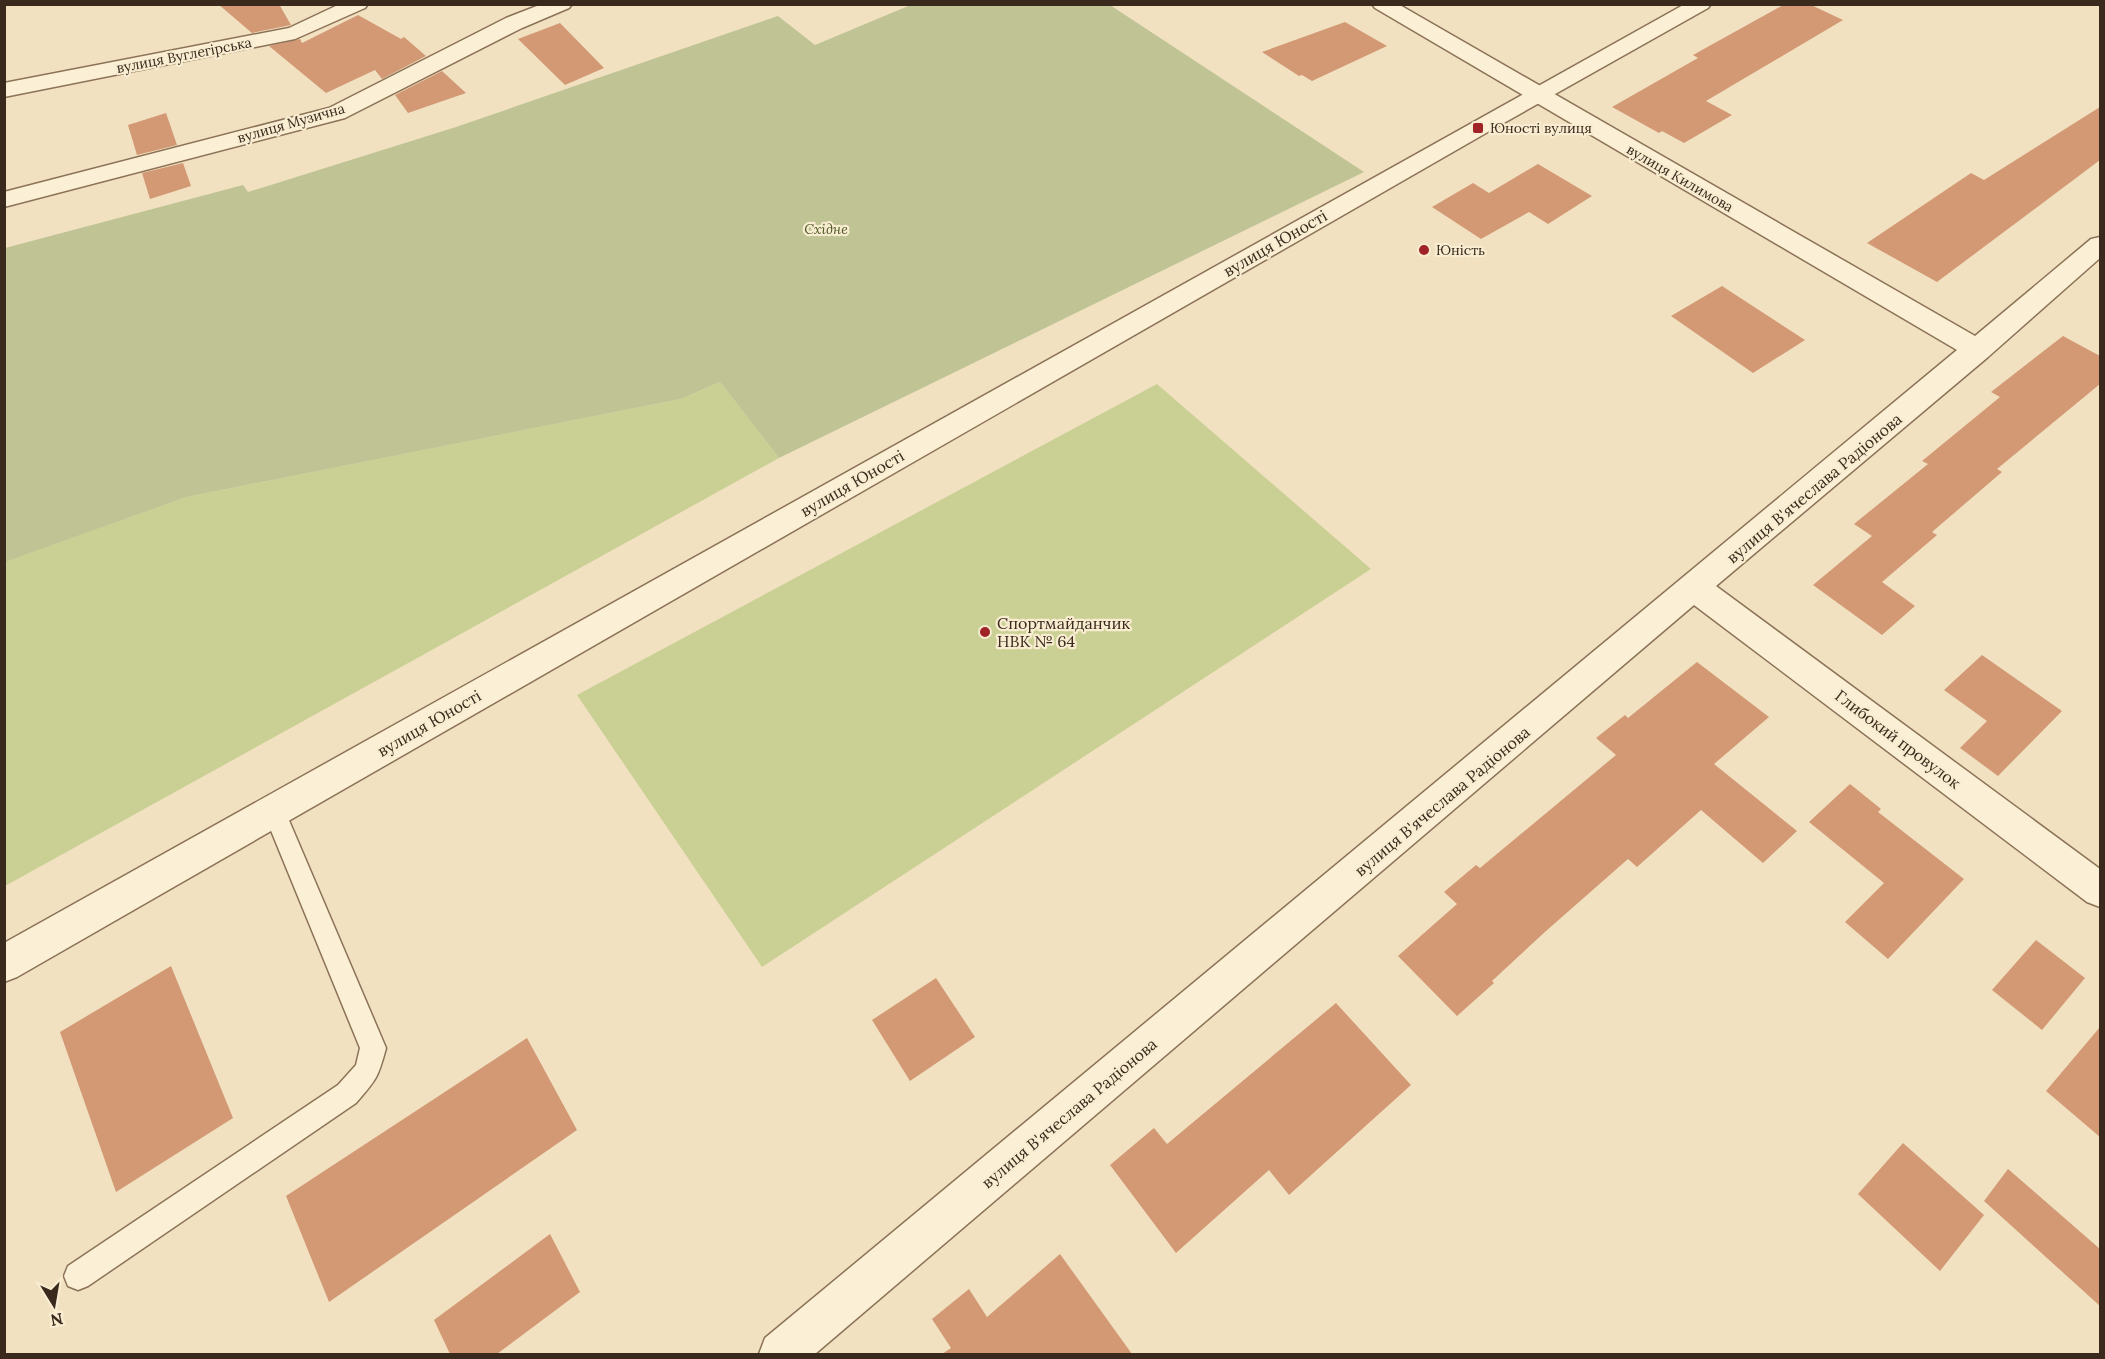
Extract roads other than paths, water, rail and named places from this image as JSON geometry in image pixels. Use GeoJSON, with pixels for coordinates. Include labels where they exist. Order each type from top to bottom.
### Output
{"type":"FeatureCollection","features":[{"type":"Feature","properties":{"kind":"street","name":"вулиця Вуглегірська"},"geometry":{"type":"LineString","coordinates":[[4,90],[295,33],[358,4]]}},
{"type":"Feature","properties":{"kind":"street","name":"вулиця Музична"},"geometry":{"type":"LineString","coordinates":[[4,200],[337,113],[514,23],[562,4]]}},
{"type":"Feature","properties":{"kind":"street","name":"вулиця Килимова"},"geometry":{"type":"LineString","coordinates":[[1383,4],[1978,350]]}},
{"type":"Feature","properties":{"kind":"street","name":"вулиця Юності"},"geometry":{"type":"LineString","coordinates":[[4,964],[1536,95],[1701,4]]}},
{"type":"Feature","properties":{"kind":"street","name":"вулиця В'ячеслава Радіонова"},"geometry":{"type":"LineString","coordinates":[[781,1354],[1695,588],[2100,245]]}},
{"type":"Feature","properties":{"kind":"street","name":"Глибокий провулок"},"geometry":{"type":"LineString","coordinates":[[1695,588],[2100,890]]}},
{"type":"Feature","properties":{"kind":"lane"},"geometry":{"type":"LineString","coordinates":[[78,1276],[346,1094],[367,1072],[373,1048],[274,811]]}},
{"type":"Feature","properties":{"kind":"place","name":"Юності вулиця"},"geometry":{"type":"Point","coordinates":[1478,128]}},
{"type":"Feature","properties":{"kind":"place","name":"Юність"},"geometry":{"type":"Point","coordinates":[1424,250]}},
{"type":"Feature","properties":{"kind":"place","name":"Спортмайданчик НВК № 64"},"geometry":{"type":"Point","coordinates":[985,632]}},
{"type":"Feature","properties":{"kind":"park label","name":"Східне"},"geometry":{"type":"Point","coordinates":[826,229]}}]}
